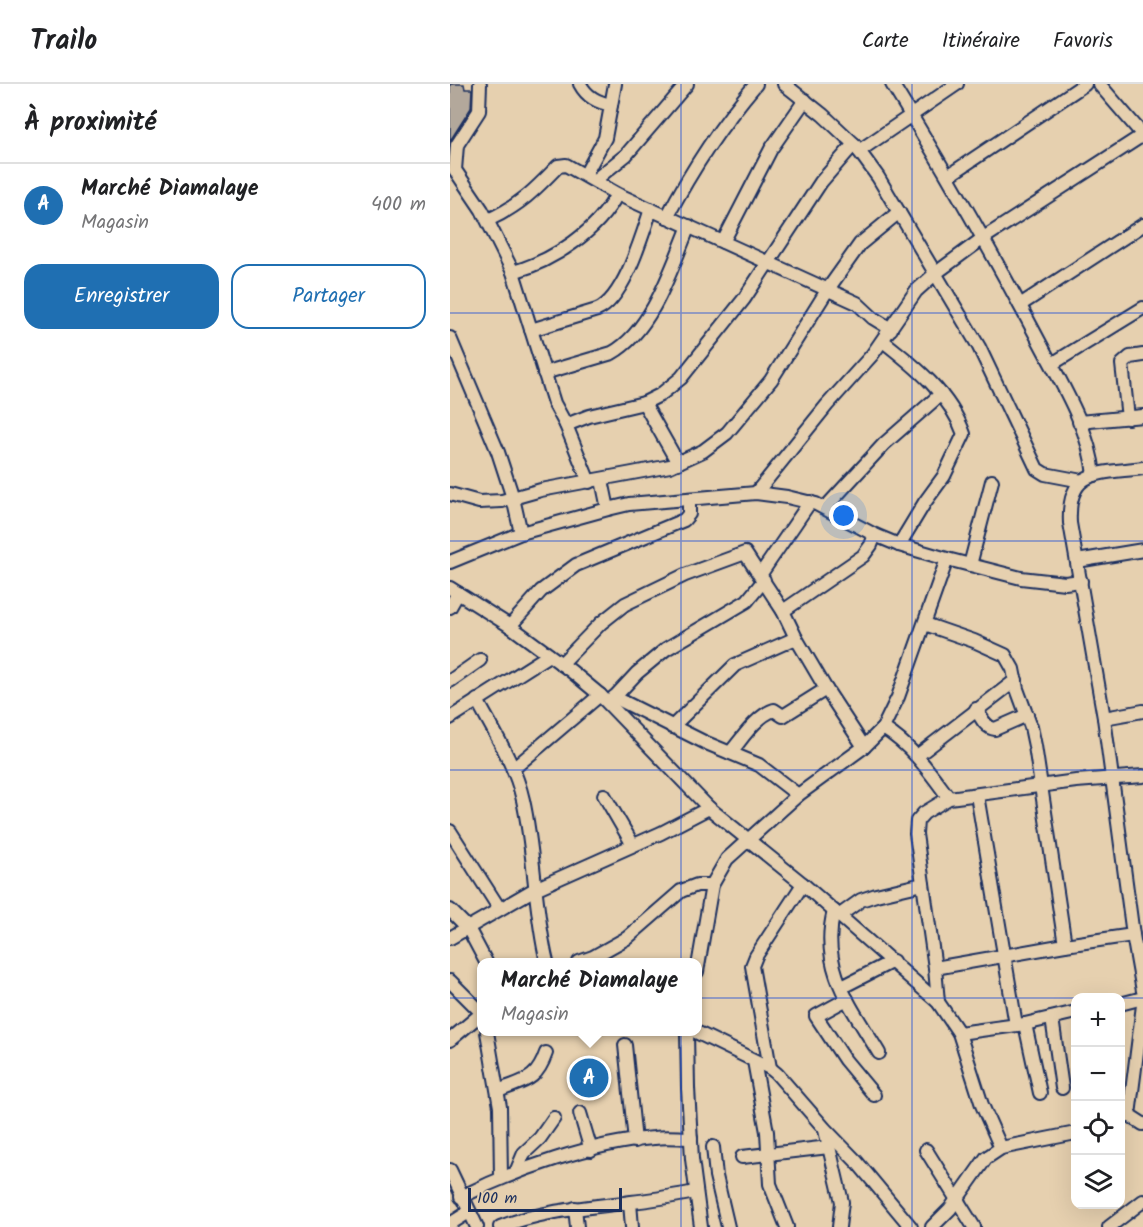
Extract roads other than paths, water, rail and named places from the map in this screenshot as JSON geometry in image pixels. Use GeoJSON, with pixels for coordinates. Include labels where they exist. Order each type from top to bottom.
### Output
{"type":"FeatureCollection","features":[{"type":"Feature","properties":{"kind":"street"},"geometry":{"type":"LineString","coordinates":[[480,84],[480,108],[477,117],[457,145],[453,171],[488,220],[513,272],[554,403],[596,481],[608,509]]}},
{"type":"Feature","properties":{"kind":"street"},"geometry":{"type":"LineString","coordinates":[[580,84],[593,99],[611,105]]}},
{"type":"Feature","properties":{"kind":"street"},"geometry":{"type":"LineString","coordinates":[[590,177],[605,138],[615,84]]}},
{"type":"Feature","properties":{"kind":"street"},"geometry":{"type":"LineString","coordinates":[[590,177],[626,155],[687,84]]}},
{"type":"Feature","properties":{"kind":"street"},"geometry":{"type":"LineString","coordinates":[[667,217],[697,162],[736,107],[756,84]]}},
{"type":"Feature","properties":{"kind":"street"},"geometry":{"type":"LineString","coordinates":[[784,84],[805,100],[857,148],[878,177],[979,347],[1037,469],[1045,474],[1082,481]]}},
{"type":"Feature","properties":{"kind":"street"},"geometry":{"type":"LineString","coordinates":[[892,84],[948,176],[1052,364],[1079,422],[1089,449],[1094,475]]}},
{"type":"Feature","properties":{"kind":"street"},"geometry":{"type":"LineString","coordinates":[[566,425],[601,413],[645,404],[660,395],[692,367],[769,263],[820,183],[857,148],[957,84]]}},
{"type":"Feature","properties":{"kind":"street"},"geometry":{"type":"LineString","coordinates":[[948,176],[1085,84]]}},
{"type":"Feature","properties":{"kind":"street"},"geometry":{"type":"LineString","coordinates":[[756,493],[827,405],[858,372],[916,291],[982,239],[1143,135],[1099,84]]}},
{"type":"Feature","properties":{"kind":"street"},"geometry":{"type":"LineString","coordinates":[[723,242],[771,149],[805,100]]}},
{"type":"Feature","properties":{"kind":"street"},"geometry":{"type":"LineString","coordinates":[[488,220],[507,212],[524,200],[561,164],[566,165],[617,194],[857,303],[873,318],[891,329]]}},
{"type":"Feature","properties":{"kind":"street"},"geometry":{"type":"LineString","coordinates":[[513,272],[538,263],[565,247],[601,218],[617,194]]}},
{"type":"Feature","properties":{"kind":"street"},"geometry":{"type":"LineString","coordinates":[[531,330],[597,310],[606,304],[619,286],[635,255],[651,209]]}},
{"type":"Feature","properties":{"kind":"street"},"geometry":{"type":"LineString","coordinates":[[450,494],[479,502],[513,498],[541,490],[596,481],[678,463],[715,442],[727,433],[771,380],[828,289],[860,244],[899,212]]}},
{"type":"Feature","properties":{"kind":"street"},"geometry":{"type":"LineString","coordinates":[[1020,305],[1143,225]]}},
{"type":"Feature","properties":{"kind":"street"},"geometry":{"type":"LineString","coordinates":[[544,373],[612,353],[630,339],[656,302],[689,226]]}},
{"type":"Feature","properties":{"kind":"street"},"geometry":{"type":"LineString","coordinates":[[1052,364],[1143,308]]}},
{"type":"Feature","properties":{"kind":"street"},"geometry":{"type":"LineString","coordinates":[[450,338],[498,452],[513,498],[521,533]]}},
{"type":"Feature","properties":{"kind":"street"},"geometry":{"type":"LineString","coordinates":[[883,340],[941,394],[954,411],[963,429],[964,437],[944,476],[899,545]]}},
{"type":"Feature","properties":{"kind":"street"},"geometry":{"type":"LineString","coordinates":[[1128,418],[1122,364],[1130,357],[1143,355]]}},
{"type":"Feature","properties":{"kind":"street"},"geometry":{"type":"LineString","coordinates":[[825,508],[884,444],[941,394]]}},
{"type":"Feature","properties":{"kind":"street"},"geometry":{"type":"LineString","coordinates":[[645,404],[678,463]]}},
{"type":"Feature","properties":{"kind":"street"},"geometry":{"type":"LineString","coordinates":[[1079,422],[1143,416]]}},
{"type":"Feature","properties":{"kind":"street"},"geometry":{"type":"LineString","coordinates":[[1143,468],[1094,475],[1082,481],[1074,491],[1069,508],[1104,718],[1133,935],[1143,991]]}},
{"type":"Feature","properties":{"kind":"street"},"geometry":{"type":"LineString","coordinates":[[970,565],[992,481]]}},
{"type":"Feature","properties":{"kind":"street"},"geometry":{"type":"LineString","coordinates":[[450,562],[521,533],[629,504],[756,493],[810,502],[899,545],[947,559],[1021,578],[1065,583],[1080,581]]}},
{"type":"Feature","properties":{"kind":"street"},"geometry":{"type":"LineString","coordinates":[[510,626],[541,591],[576,565],[684,520],[689,514],[689,500]]}},
{"type":"Feature","properties":{"kind":"street"},"geometry":{"type":"LineString","coordinates":[[513,769],[607,699],[666,649],[747,601],[810,502]]}},
{"type":"Feature","properties":{"kind":"street"},"geometry":{"type":"LineString","coordinates":[[783,611],[862,556],[871,545],[875,535]]}},
{"type":"Feature","properties":{"kind":"street"},"geometry":{"type":"LineString","coordinates":[[1077,561],[1143,550]]}},
{"type":"Feature","properties":{"kind":"street"},"geometry":{"type":"LineString","coordinates":[[561,664],[612,613],[656,588],[742,553],[748,554],[826,689],[864,747]]}},
{"type":"Feature","properties":{"kind":"street"},"geometry":{"type":"LineString","coordinates":[[699,958],[712,885],[727,859],[798,795],[864,747],[883,728],[898,698],[947,559]]}},
{"type":"Feature","properties":{"kind":"street"},"geometry":{"type":"LineString","coordinates":[[450,607],[454,590],[510,626],[607,699],[709,808],[803,884],[938,1002],[959,1033],[982,1105],[1000,1148]]}},
{"type":"Feature","properties":{"kind":"street"},"geometry":{"type":"LineString","coordinates":[[925,624],[1002,652],[1010,662],[1035,746],[1065,945]]}},
{"type":"Feature","properties":{"kind":"street"},"geometry":{"type":"LineString","coordinates":[[672,727],[735,665],[796,638]]}},
{"type":"Feature","properties":{"kind":"street"},"geometry":{"type":"LineString","coordinates":[[450,718],[549,655]]}},
{"type":"Feature","properties":{"kind":"street"},"geometry":{"type":"LineString","coordinates":[[450,681],[480,660]]}},
{"type":"Feature","properties":{"kind":"street"},"geometry":{"type":"LineString","coordinates":[[917,756],[1016,680]]}},
{"type":"Feature","properties":{"kind":"street"},"geometry":{"type":"LineString","coordinates":[[730,753],[744,735],[769,712],[774,710],[783,716],[826,689]]}},
{"type":"Feature","properties":{"kind":"street"},"geometry":{"type":"LineString","coordinates":[[607,699],[759,765],[798,795]]}},
{"type":"Feature","properties":{"kind":"street"},"geometry":{"type":"LineString","coordinates":[[477,700],[513,769],[523,800],[547,958]]}},
{"type":"Feature","properties":{"kind":"street"},"geometry":{"type":"LineString","coordinates":[[976,709],[986,725],[992,729],[1027,716]]}},
{"type":"Feature","properties":{"kind":"street"},"geometry":{"type":"LineString","coordinates":[[1104,718],[1143,711]]}},
{"type":"Feature","properties":{"kind":"street"},"geometry":{"type":"LineString","coordinates":[[883,728],[896,736],[917,756],[949,798]]}},
{"type":"Feature","properties":{"kind":"street"},"geometry":{"type":"LineString","coordinates":[[938,1002],[916,834],[917,821],[933,806],[949,798],[1041,785],[1143,776]]}},
{"type":"Feature","properties":{"kind":"street"},"geometry":{"type":"LineString","coordinates":[[604,795],[633,844]]}},
{"type":"Feature","properties":{"kind":"street"},"geometry":{"type":"LineString","coordinates":[[977,795],[1004,956],[1040,1094]]}},
{"type":"Feature","properties":{"kind":"street"},"geometry":{"type":"LineString","coordinates":[[450,938],[535,889],[709,808]]}},
{"type":"Feature","properties":{"kind":"street"},"geometry":{"type":"LineString","coordinates":[[450,831],[499,908]]}},
{"type":"Feature","properties":{"kind":"street"},"geometry":{"type":"LineString","coordinates":[[770,1068],[752,966],[756,956],[803,884]]}},
{"type":"Feature","properties":{"kind":"street"},"geometry":{"type":"LineString","coordinates":[[879,1053],[847,999],[834,971],[830,953],[829,929],[837,913],[861,900],[923,884]]}},
{"type":"Feature","properties":{"kind":"street"},"geometry":{"type":"LineString","coordinates":[[600,958],[627,938],[681,891],[697,885],[712,885]]}},
{"type":"Feature","properties":{"kind":"street"},"geometry":{"type":"LineString","coordinates":[[1130,908],[1143,905]]}},
{"type":"Feature","properties":{"kind":"street"},"geometry":{"type":"LineString","coordinates":[[450,910],[468,928],[483,958]]}},
{"type":"Feature","properties":{"kind":"street"},"geometry":{"type":"LineString","coordinates":[[935,968],[1133,935]]}},
{"type":"Feature","properties":{"kind":"street"},"geometry":{"type":"LineString","coordinates":[[842,987],[893,961]]}},
{"type":"Feature","properties":{"kind":"street"},"geometry":{"type":"LineString","coordinates":[[450,981],[477,1009]]}},
{"type":"Feature","properties":{"kind":"street"},"geometry":{"type":"LineString","coordinates":[[1125,1003],[1143,998]]}},
{"type":"Feature","properties":{"kind":"street"},"geometry":{"type":"LineString","coordinates":[[847,999],[817,1014],[817,1020],[845,1060],[874,1095]]}},
{"type":"Feature","properties":{"kind":"street"},"geometry":{"type":"LineString","coordinates":[[1143,1005],[1125,1117],[1143,1124]]}},
{"type":"Feature","properties":{"kind":"street"},"geometry":{"type":"LineString","coordinates":[[959,1033],[1021,1025],[1071,1013]]}},
{"type":"Feature","properties":{"kind":"street"},"geometry":{"type":"LineString","coordinates":[[450,1040],[477,1016]]}},
{"type":"Feature","properties":{"kind":"street"},"geometry":{"type":"LineString","coordinates":[[1052,1018],[1062,1088]]}},
{"type":"Feature","properties":{"kind":"street"},"geometry":{"type":"LineString","coordinates":[[702,1035],[770,1068],[793,1089],[825,1129],[857,1161],[911,1227]]}},
{"type":"Feature","properties":{"kind":"street"},"geometry":{"type":"LineString","coordinates":[[488,1036],[498,1090],[501,1178]]}},
{"type":"Feature","properties":{"kind":"street"},"geometry":{"type":"LineString","coordinates":[[687,1036],[691,1138],[695,1192],[701,1227]]}},
{"type":"Feature","properties":{"kind":"street"},"geometry":{"type":"LineString","coordinates":[[625,1045],[635,1141]]}},
{"type":"Feature","properties":{"kind":"street"},"geometry":{"type":"LineString","coordinates":[[498,1090],[534,1076],[542,1067],[546,1053]]}},
{"type":"Feature","properties":{"kind":"street"},"geometry":{"type":"LineString","coordinates":[[754,1061],[769,1155],[770,1184],[787,1227]]}},
{"type":"Feature","properties":{"kind":"street"},"geometry":{"type":"LineString","coordinates":[[580,1113],[591,1150]]}},
{"type":"Feature","properties":{"kind":"street"},"geometry":{"type":"LineString","coordinates":[[516,1172],[524,1153],[540,1138],[554,1118]]}},
{"type":"Feature","properties":{"kind":"street"},"geometry":{"type":"LineString","coordinates":[[825,1129],[842,1202],[839,1227]]}},
{"type":"Feature","properties":{"kind":"street"},"geometry":{"type":"LineString","coordinates":[[932,1227],[956,1200],[986,1158],[1000,1148],[1071,1134]]}},
{"type":"Feature","properties":{"kind":"street"},"geometry":{"type":"LineString","coordinates":[[461,1197],[516,1172],[591,1150],[656,1137],[691,1138]]}},
{"type":"Feature","properties":{"kind":"street"},"geometry":{"type":"LineString","coordinates":[[713,1147],[716,1176],[728,1227]]}},
{"type":"Feature","properties":{"kind":"street"},"geometry":{"type":"LineString","coordinates":[[742,1157],[829,1147]]}},
{"type":"Feature","properties":{"kind":"street"},"geometry":{"type":"LineString","coordinates":[[926,1150],[974,1227]]}},
{"type":"Feature","properties":{"kind":"street"},"geometry":{"type":"LineString","coordinates":[[450,1170],[477,1227]]}},
{"type":"Feature","properties":{"kind":"street"},"geometry":{"type":"LineString","coordinates":[[500,1227],[537,1215],[576,1208],[630,1203],[695,1192]]}},
{"type":"Feature","properties":{"kind":"street"},"geometry":{"type":"LineString","coordinates":[[1109,1227],[1143,1201]]}},
{"type":"Feature","properties":{"kind":"street"},"geometry":{"type":"LineString","coordinates":[[630,1203],[632,1227]]}},
{"type":"Feature","properties":{"kind":"street"},"geometry":{"type":"LineString","coordinates":[[576,1208],[578,1227]]}},
{"type":"Feature","properties":{"kind":"street"},"geometry":{"type":"LineString","coordinates":[[450,1224],[469,1212]]}},
{"type":"Feature","properties":{"kind":"place","name":"Marché Diamalaye"},"geometry":{"type":"Point","coordinates":[589,1078]}}]}
